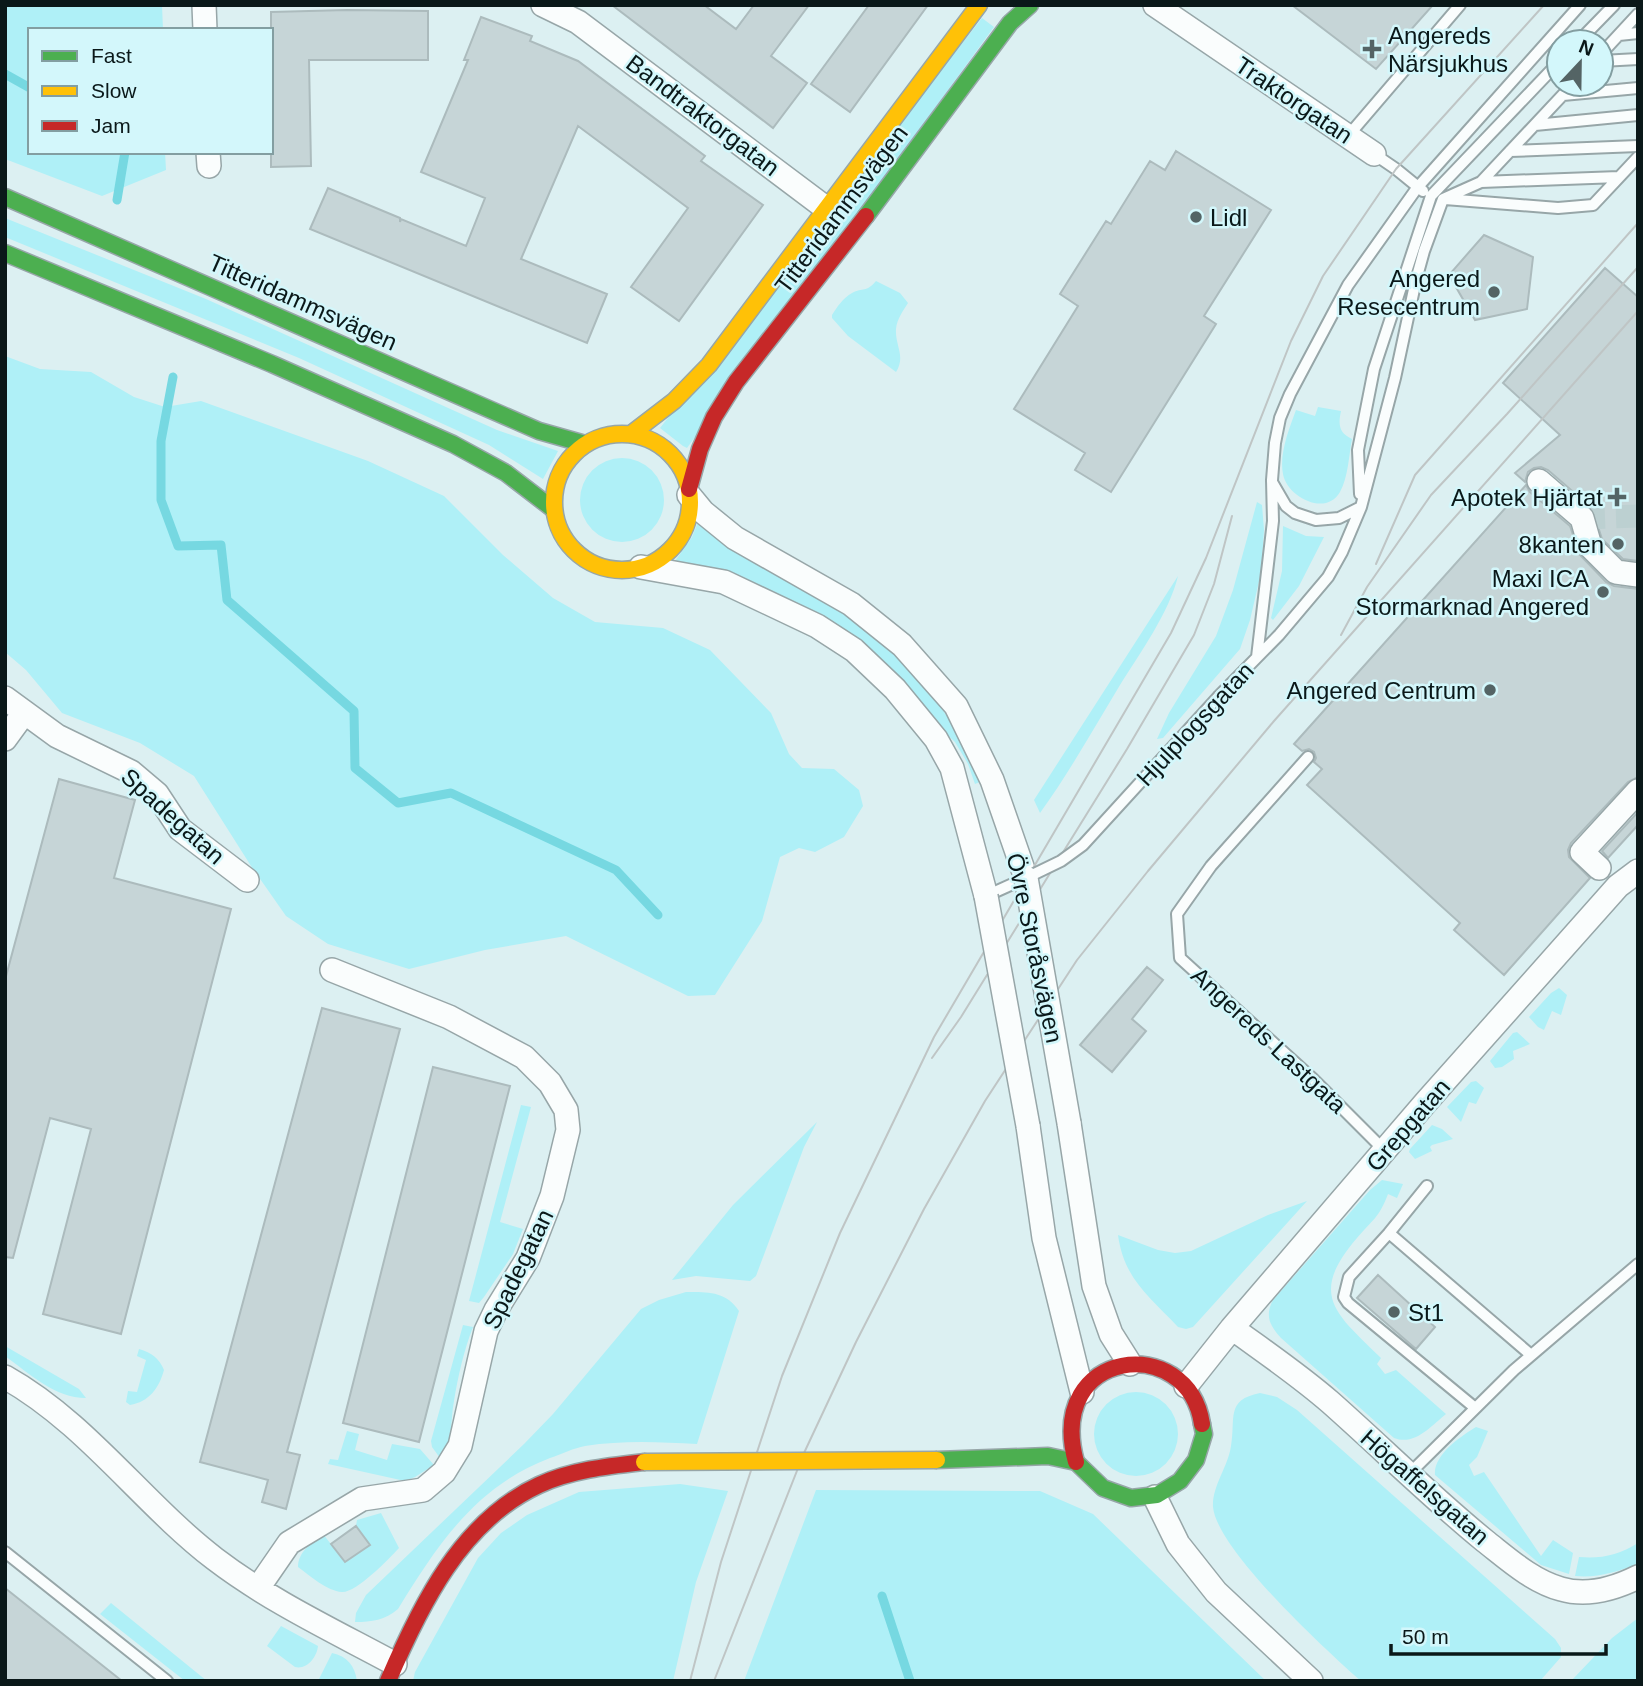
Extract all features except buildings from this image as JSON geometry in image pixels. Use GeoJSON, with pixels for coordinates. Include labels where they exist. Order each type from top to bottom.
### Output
{"type":"FeatureCollection","features":[{"type":"Feature","properties":{"kind":"street"},"geometry":{"type":"LineString","coordinates":[[204,5],[205,28]]}},
{"type":"Feature","properties":{"kind":"street","name":"Bandtraktorgatan"},"geometry":{"type":"LineString","coordinates":[[543,5],[585,14],[827,209]]}},
{"type":"Feature","properties":{"kind":"street","name":"Titteridammsvägen"},"geometry":{"type":"LineString","coordinates":[[631,434],[674,401],[709,365],[979,5]]}},
{"type":"Feature","properties":{"kind":"street","name":"Titteridammsvägen"},"geometry":{"type":"LineString","coordinates":[[689,492],[700,449],[714,417],[736,382],[857,228],[1010,23],[1031,5]]}},
{"type":"Feature","properties":{"kind":"street","name":"Traktorgatan"},"geometry":{"type":"LineString","coordinates":[[1154,5],[1374,154]]}},
{"type":"Feature","properties":{"kind":"street","name":"Titteridammsvägen"},"geometry":{"type":"LineString","coordinates":[[5,197],[539,431],[585,444]]}},
{"type":"Feature","properties":{"kind":"street"},"geometry":{"type":"LineString","coordinates":[[5,253],[272,364],[453,444],[506,473],[553,509]]}},
{"type":"Feature","properties":{"kind":"street"},"geometry":{"type":"LineString","coordinates":[[615,433],[647,438],[662,447],[675,459],[684,473],[689,492],[689,514],[678,540],[658,559],[641,567],[621,570],[601,567],[583,559],[558,528],[553,509],[555,484],[566,461],[585,444],[615,433]]}},
{"type":"Feature","properties":{"kind":"street"},"geometry":{"type":"LineString","coordinates":[[1539,481],[1582,518],[1590,546],[1616,572],[1638,575]]}},
{"type":"Feature","properties":{"kind":"street","name":"Övre Storåsvägen"},"geometry":{"type":"LineString","coordinates":[[689,492],[703,512],[735,538],[851,604],[902,645],[956,706],[985,766],[1026,878],[1069,1123],[1094,1286],[1111,1334],[1130,1364]]}},
{"type":"Feature","properties":{"kind":"street","name":"Övre Storåsvägen"},"geometry":{"type":"LineString","coordinates":[[641,567],[724,582],[817,626],[854,650],[895,689],[936,739],[952,768],[986,896],[1028,1126],[1044,1238],[1082,1392]]}},
{"type":"Feature","properties":{"kind":"street","name":"Spadegatan"},"geometry":{"type":"LineString","coordinates":[[5,698],[57,736],[131,772],[157,794],[180,829],[247,880]]}},
{"type":"Feature","properties":{"kind":"street"},"geometry":{"type":"LineString","coordinates":[[5,739],[24,713]]}},
{"type":"Feature","properties":{"kind":"street"},"geometry":{"type":"LineString","coordinates":[[1599,868],[1582,852],[1638,791]]}},
{"type":"Feature","properties":{"kind":"street","name":"Grepgatan"},"geometry":{"type":"LineString","coordinates":[[1186,1386],[1232,1328],[1426,1102],[1618,886],[1638,871]]}},
{"type":"Feature","properties":{"kind":"street","name":"Spadegatan"},"geometry":{"type":"LineString","coordinates":[[258,1588],[289,1543],[362,1499],[424,1490],[444,1472],[460,1446],[486,1331],[528,1258],[552,1196],[568,1130],[566,1110],[551,1083],[524,1057],[449,1017],[332,970]]}},
{"type":"Feature","properties":{"kind":"street","name":"Högaffelsgatan"},"geometry":{"type":"LineString","coordinates":[[1232,1328],[1279,1361],[1328,1401],[1458,1519],[1523,1571],[1560,1589],[1582,1592],[1604,1590],[1638,1577]]}},
{"type":"Feature","properties":{"kind":"street"},"geometry":{"type":"LineString","coordinates":[[1130,1364],[1161,1369],[1186,1386],[1198,1405],[1203,1428],[1201,1450],[1191,1471],[1175,1487],[1155,1497],[1118,1497],[1094,1483],[1076,1462],[1070,1445],[1069,1427],[1073,1409],[1082,1392],[1103,1373],[1130,1364]]}},
{"type":"Feature","properties":{"kind":"street"},"geometry":{"type":"LineString","coordinates":[[5,1377],[63,1419],[214,1558],[391,1672],[444,1571],[483,1524],[511,1500],[538,1485],[563,1476],[589,1469],[644,1462],[937,1460],[1048,1456],[1076,1462]]}},
{"type":"Feature","properties":{"kind":"street"},"geometry":{"type":"LineString","coordinates":[[1155,1497],[1178,1544],[1216,1592],[1311,1681]]}},
{"type":"Feature","properties":{"kind":"lane"},"geometry":{"type":"LineString","coordinates":[[1348,136],[1460,5]]}},
{"type":"Feature","properties":{"kind":"lane"},"geometry":{"type":"LineString","coordinates":[[1257,657],[1273,521],[1272,480],[1280,418],[1290,394],[1348,285],[1417,188],[1580,5]]}},
{"type":"Feature","properties":{"kind":"lane"},"geometry":{"type":"LineString","coordinates":[[1592,28],[1614,5]]}},
{"type":"Feature","properties":{"kind":"lane"},"geometry":{"type":"LineString","coordinates":[[1615,39],[1638,14]]}},
{"type":"Feature","properties":{"kind":"lane"},"geometry":{"type":"LineString","coordinates":[[1619,35],[1638,33]]}},
{"type":"Feature","properties":{"kind":"lane"},"geometry":{"type":"LineString","coordinates":[[1615,60],[1638,59]]}},
{"type":"Feature","properties":{"kind":"lane"},"geometry":{"type":"LineString","coordinates":[[1272,480],[1286,506],[1295,513],[1316,520],[1339,518],[1361,507],[1358,450],[1374,369],[1431,196],[1545,77]]}},
{"type":"Feature","properties":{"kind":"lane"},"geometry":{"type":"LineString","coordinates":[[1615,90],[1638,88]]}},
{"type":"Feature","properties":{"kind":"lane"},"geometry":{"type":"LineString","coordinates":[[1481,182],[1560,98]]}},
{"type":"Feature","properties":{"kind":"lane"},"geometry":{"type":"LineString","coordinates":[[1535,125],[1638,115]]}},
{"type":"Feature","properties":{"kind":"lane"},"geometry":{"type":"LineString","coordinates":[[1510,150],[1638,146]]}},
{"type":"Feature","properties":{"kind":"lane","name":"Traktorgatan"},"geometry":{"type":"LineString","coordinates":[[1374,154],[1431,196],[1558,208],[1593,205],[1638,157]]}},
{"type":"Feature","properties":{"kind":"lane"},"geometry":{"type":"LineString","coordinates":[[1443,199],[1481,182],[1619,177]]}},
{"type":"Feature","properties":{"kind":"lane","name":"Hjulplogsgatan"},"geometry":{"type":"LineString","coordinates":[[986,896],[1061,861],[1083,845],[1328,577],[1361,507],[1395,378],[1418,270],[1443,199]]}},
{"type":"Feature","properties":{"kind":"lane","name":"Angereds Lastgata"},"geometry":{"type":"LineString","coordinates":[[1308,757],[1211,866],[1177,914],[1180,958],[1385,1150]]}},
{"type":"Feature","properties":{"kind":"lane"},"geometry":{"type":"LineString","coordinates":[[1427,1186],[1349,1278],[1344,1297],[1474,1407]]}},
{"type":"Feature","properties":{"kind":"lane"},"geometry":{"type":"LineString","coordinates":[[1389,1233],[1531,1355]]}},
{"type":"Feature","properties":{"kind":"lane"},"geometry":{"type":"LineString","coordinates":[[1408,1475],[1474,1407],[1638,1264]]}},
{"type":"Feature","properties":{"kind":"lane"},"geometry":{"type":"LineString","coordinates":[[5,1552],[167,1681]]}},
{"type":"Feature","properties":{"kind":"shaded area"},"geometry":{"type":"Polygon","coordinates":[[[5,5],[162,5],[163,28],[28,28],[28,154],[165,154],[166,170],[102,196],[5,159],[5,5]]]}},
{"type":"Feature","properties":{"kind":"shaded area"},"geometry":{"type":"Polygon","coordinates":[[[982,18],[994,27],[687,448],[683,446],[660,428],[982,18]]]}},
{"type":"Feature","properties":{"kind":"shaded area"},"geometry":{"type":"Polygon","coordinates":[[[5,218],[206,299],[497,430],[558,451],[543,479],[489,445],[299,358],[5,237],[5,218]]]}},
{"type":"Feature","properties":{"kind":"shaded area"},"geometry":{"type":"Polygon","coordinates":[[[876,281],[900,293],[908,303],[897,325],[900,361],[896,372],[848,336],[832,318],[846,297],[870,287],[876,281]]]}},
{"type":"Feature","properties":{"kind":"shaded area"},"geometry":{"type":"Polygon","coordinates":[[[5,356],[40,369],[91,372],[134,397],[165,407],[201,401],[368,461],[444,496],[503,555],[553,598],[595,622],[663,628],[710,650],[771,713],[789,754],[802,768],[834,769],[859,790],[863,806],[844,837],[815,852],[799,848],[780,857],[762,921],[715,995],[688,996],[566,936],[485,950],[409,969],[328,944],[286,916],[194,776],[140,743],[62,713],[26,670],[5,652],[5,356]]]}},
{"type":"Feature","properties":{"kind":"shaded area"},"geometry":{"type":"Polygon","coordinates":[[[1318,407],[1341,411],[1340,428],[1352,439],[1343,486],[1334,499],[1326,503],[1308,501],[1299,496],[1286,482],[1282,466],[1285,442],[1296,410],[1315,416],[1318,407]]]}},
{"type":"Feature","properties":{"kind":"shaded area"},"geometry":{"type":"Polygon","coordinates":[[[622,458],[638,461],[652,470],[661,484],[664,500],[661,516],[652,530],[638,539],[622,542],[606,539],[592,530],[583,516],[580,500],[583,484],[592,470],[606,461],[622,458]]]}},
{"type":"Feature","properties":{"kind":"shaded area"},"geometry":{"type":"Polygon","coordinates":[[[1257,502],[1262,505],[1264,530],[1261,573],[1240,649],[1163,738],[1157,739],[1169,713],[1216,636],[1233,590],[1257,502]]]}},
{"type":"Feature","properties":{"kind":"shaded area"},"geometry":{"type":"Polygon","coordinates":[[[698,522],[776,574],[852,616],[890,646],[936,699],[960,739],[980,782],[975,784],[968,764],[955,742],[937,725],[903,682],[675,564],[698,522]]]}},
{"type":"Feature","properties":{"kind":"shaded area"},"geometry":{"type":"Polygon","coordinates":[[[1283,526],[1306,536],[1324,537],[1299,586],[1273,620],[1271,618],[1282,571],[1283,526]]]}},
{"type":"Feature","properties":{"kind":"shaded area"},"geometry":{"type":"Polygon","coordinates":[[[1178,576],[1168,604],[1153,632],[1040,813],[1034,800],[1178,576]]]}},
{"type":"Feature","properties":{"kind":"shaded area"},"geometry":{"type":"Polygon","coordinates":[[[1559,988],[1567,995],[1561,1015],[1552,1011],[1544,1030],[1529,1017],[1559,988]]]}},
{"type":"Feature","properties":{"kind":"shaded area"},"geometry":{"type":"Polygon","coordinates":[[[1517,1032],[1530,1044],[1513,1051],[1514,1059],[1495,1068],[1490,1061],[1513,1033],[1517,1032]]]}},
{"type":"Feature","properties":{"kind":"shaded area"},"geometry":{"type":"Polygon","coordinates":[[[1476,1081],[1484,1088],[1476,1104],[1469,1102],[1461,1122],[1447,1107],[1471,1082],[1476,1081]]]}},
{"type":"Feature","properties":{"kind":"shaded area"},"geometry":{"type":"Polygon","coordinates":[[[521,1105],[531,1107],[500,1222],[523,1229],[513,1254],[484,1297],[479,1303],[469,1301],[521,1105]]]}},
{"type":"Feature","properties":{"kind":"shaded area"},"geometry":{"type":"Polygon","coordinates":[[[817,1122],[804,1147],[756,1276],[750,1281],[696,1276],[672,1280],[733,1205],[817,1122]]]}},
{"type":"Feature","properties":{"kind":"shaded area"},"geometry":{"type":"Polygon","coordinates":[[[1432,1125],[1442,1129],[1453,1139],[1432,1145],[1432,1151],[1415,1159],[1409,1152],[1410,1149],[1432,1125]]]}},
{"type":"Feature","properties":{"kind":"shaded area"},"geometry":{"type":"Polygon","coordinates":[[[1382,1180],[1403,1184],[1397,1198],[1388,1194],[1378,1213],[1342,1258],[1333,1275],[1331,1290],[1341,1316],[1381,1358],[1377,1364],[1385,1374],[1396,1370],[1446,1414],[1422,1434],[1402,1440],[1394,1438],[1281,1338],[1271,1324],[1269,1315],[1273,1300],[1370,1190],[1382,1180]]]}},
{"type":"Feature","properties":{"kind":"shaded area"},"geometry":{"type":"Polygon","coordinates":[[[1307,1201],[1193,1327],[1186,1329],[1178,1327],[1139,1286],[1121,1250],[1118,1235],[1158,1250],[1175,1253],[1191,1251],[1268,1215],[1307,1201]]]}},
{"type":"Feature","properties":{"kind":"shaded area"},"geometry":{"type":"Polygon","coordinates":[[[686,1292],[722,1296],[739,1311],[697,1444],[627,1442],[585,1446],[524,1470],[501,1484],[461,1520],[428,1562],[398,1609],[378,1620],[355,1622],[356,1613],[366,1595],[553,1414],[641,1309],[686,1292]]]}},
{"type":"Feature","properties":{"kind":"shaded area"},"geometry":{"type":"Polygon","coordinates":[[[463,1325],[473,1327],[459,1373],[450,1438],[440,1458],[431,1441],[463,1325]]]}},
{"type":"Feature","properties":{"kind":"shaded area"},"geometry":{"type":"Polygon","coordinates":[[[5,1346],[79,1389],[86,1398],[64,1394],[43,1384],[5,1356],[5,1346]]]}},
{"type":"Feature","properties":{"kind":"shaded area"},"geometry":{"type":"Polygon","coordinates":[[[139,1349],[148,1352],[160,1362],[164,1370],[152,1393],[143,1401],[130,1405],[126,1402],[128,1391],[137,1392],[146,1360],[137,1356],[139,1349]]]}},
{"type":"Feature","properties":{"kind":"shaded area"},"geometry":{"type":"Polygon","coordinates":[[[1136,1392],[1152,1395],[1166,1404],[1175,1418],[1178,1434],[1175,1450],[1166,1464],[1152,1473],[1136,1476],[1120,1473],[1106,1464],[1097,1450],[1094,1434],[1097,1418],[1106,1404],[1120,1395],[1136,1392]]]}},
{"type":"Feature","properties":{"kind":"shaded area"},"geometry":{"type":"Polygon","coordinates":[[[1260,1393],[1277,1397],[1297,1410],[1555,1639],[1561,1648],[1561,1657],[1540,1681],[1361,1681],[1276,1599],[1233,1548],[1219,1526],[1213,1507],[1215,1492],[1229,1454],[1234,1412],[1241,1400],[1260,1393]]]}},
{"type":"Feature","properties":{"kind":"shaded area"},"geometry":{"type":"Polygon","coordinates":[[[1476,1427],[1488,1431],[1477,1457],[1469,1465],[1474,1476],[1484,1472],[1541,1556],[1553,1540],[1573,1553],[1569,1574],[1541,1565],[1435,1475],[1438,1460],[1443,1453],[1476,1427]]]}},
{"type":"Feature","properties":{"kind":"shaded area"},"geometry":{"type":"Polygon","coordinates":[[[347,1431],[359,1434],[355,1450],[387,1460],[392,1444],[420,1449],[434,1465],[405,1481],[328,1464],[330,1459],[338,1460],[347,1431]]]}},
{"type":"Feature","properties":{"kind":"shaded area"},"geometry":{"type":"Polygon","coordinates":[[[680,1484],[728,1491],[696,1582],[673,1681],[413,1681],[415,1672],[478,1558],[501,1533],[527,1515],[579,1492],[680,1484]]]}},
{"type":"Feature","properties":{"kind":"shaded area"},"geometry":{"type":"Polygon","coordinates":[[[816,1490],[1040,1491],[1093,1514],[1266,1681],[744,1681],[816,1490]]]}},
{"type":"Feature","properties":{"kind":"shaded area"},"geometry":{"type":"Polygon","coordinates":[[[381,1513],[399,1548],[355,1587],[342,1592],[330,1589],[298,1567],[303,1552],[323,1534],[345,1562],[369,1545],[356,1526],[357,1520],[381,1513]]]}},
{"type":"Feature","properties":{"kind":"shaded area"},"geometry":{"type":"Polygon","coordinates":[[[1638,1543],[1638,1564],[1607,1574],[1575,1576],[1579,1557],[1610,1555],[1638,1543]]]}},
{"type":"Feature","properties":{"kind":"shaded area"},"geometry":{"type":"Polygon","coordinates":[[[111,1603],[207,1681],[185,1681],[100,1614],[111,1603]]]}},
{"type":"Feature","properties":{"kind":"shaded area"},"geometry":{"type":"Polygon","coordinates":[[[1638,1618],[1638,1681],[1571,1681],[1612,1638],[1638,1618]]]}},
{"type":"Feature","properties":{"kind":"shaded area"},"geometry":{"type":"Polygon","coordinates":[[[281,1626],[318,1646],[313,1658],[304,1667],[295,1667],[267,1646],[281,1626]]]}},
{"type":"Feature","properties":{"kind":"shaded area"},"geometry":{"type":"Polygon","coordinates":[[[332,1653],[349,1662],[357,1681],[318,1681],[332,1653]]]}},
{"type":"Feature","properties":{"kind":"waterway"},"geometry":{"type":"LineString","coordinates":[[5,74],[28,87]]}},
{"type":"Feature","properties":{"kind":"waterway"},"geometry":{"type":"LineString","coordinates":[[117,200],[125,154]]}},
{"type":"Feature","properties":{"kind":"waterway"},"geometry":{"type":"LineString","coordinates":[[173,377],[161,441],[161,500],[178,546],[221,545],[227,600],[354,711],[355,768],[398,803],[451,793],[616,870],[658,915]]}},
{"type":"Feature","properties":{"kind":"waterway"},"geometry":{"type":"LineString","coordinates":[[882,1596],[910,1681]]}},
{"type":"Feature","properties":{"kind":"tunnel"},"geometry":{"type":"LineString","coordinates":[[1582,518],[1638,516]]}},
{"type":"Feature","properties":{"kind":"tram line"},"geometry":{"type":"LineString","coordinates":[[690,1681],[721,1562],[782,1376],[840,1233],[934,1037],[1171,633],[1206,558],[1291,341],[1323,276],[1396,169],[1544,5]]}},
{"type":"Feature","properties":{"kind":"tram line"},"geometry":{"type":"LineString","coordinates":[[1376,564],[1415,475],[1638,223]]}},
{"type":"Feature","properties":{"kind":"tram line"},"geometry":{"type":"LineString","coordinates":[[1341,635],[1367,587],[1431,495],[1638,267]]}},
{"type":"Feature","properties":{"kind":"tram line"},"geometry":{"type":"LineString","coordinates":[[714,1681],[804,1453],[856,1342],[924,1209],[985,1101],[1077,960],[1274,721],[1638,311]]}},
{"type":"Feature","properties":{"kind":"tram line"},"geometry":{"type":"LineString","coordinates":[[932,1058],[961,1017],[1127,749],[1194,635],[1214,584],[1232,516]]}},
{"type":"Feature","properties":{"kind":"traffic: fast"},"geometry":{"type":"LineString","coordinates":[[866,216],[1010,23],[1030,5]]}},
{"type":"Feature","properties":{"kind":"traffic: fast"},"geometry":{"type":"LineString","coordinates":[[5,197],[539,431],[585,444]]}},
{"type":"Feature","properties":{"kind":"traffic: fast"},"geometry":{"type":"LineString","coordinates":[[5,253],[272,364],[453,444],[506,473],[553,509]]}},
{"type":"Feature","properties":{"kind":"traffic: fast"},"geometry":{"type":"LineString","coordinates":[[937,1460],[1048,1456],[1076,1462],[1103,1488],[1131,1498],[1157,1495],[1180,1481],[1196,1460],[1204,1434],[1202,1424]]}},
{"type":"Feature","properties":{"kind":"traffic: slow"},"geometry":{"type":"LineString","coordinates":[[631,434],[674,401],[709,365],[979,5]]}},
{"type":"Feature","properties":{"kind":"traffic: slow"},"geometry":{"type":"LineString","coordinates":[[622,434],[648,439],[670,454],[685,476],[690,502],[685,528],[670,550],[648,565],[622,570],[596,565],[574,550],[559,528],[554,502],[559,476],[574,454],[596,439],[622,434]]}},
{"type":"Feature","properties":{"kind":"traffic: slow"},"geometry":{"type":"LineString","coordinates":[[644,1462],[937,1460]]}},
{"type":"Feature","properties":{"kind":"traffic: jam"},"geometry":{"type":"LineString","coordinates":[[689,489],[700,449],[714,417],[736,382],[866,216]]}},
{"type":"Feature","properties":{"kind":"traffic: jam"},"geometry":{"type":"LineString","coordinates":[[1076,1462],[1072,1424],[1081,1395],[1099,1376],[1122,1366],[1148,1366],[1172,1375],[1191,1395],[1202,1424]]}},
{"type":"Feature","properties":{"kind":"traffic: jam"},"geometry":{"type":"LineString","coordinates":[[388,1681],[414,1624],[446,1568],[487,1520],[511,1501],[551,1480],[590,1469],[644,1462]]}},
{"type":"Feature","properties":{"kind":"place","name":"Angereds Närsjukhus"},"geometry":{"type":"Point","coordinates":[1372,49]}},
{"type":"Feature","properties":{"kind":"place","name":"Lidl"},"geometry":{"type":"Point","coordinates":[1196,217]}},
{"type":"Feature","properties":{"kind":"place","name":"Angered Resecentrum"},"geometry":{"type":"Point","coordinates":[1494,292]}},
{"type":"Feature","properties":{"kind":"place","name":"Apotek Hjärtat"},"geometry":{"type":"Point","coordinates":[1617,497]}},
{"type":"Feature","properties":{"kind":"place","name":"8kanten"},"geometry":{"type":"Point","coordinates":[1618,544]}},
{"type":"Feature","properties":{"kind":"place","name":"Maxi ICA Stormarknad Angered"},"geometry":{"type":"Point","coordinates":[1603,592]}},
{"type":"Feature","properties":{"kind":"place","name":"Angered Centrum"},"geometry":{"type":"Point","coordinates":[1490,690]}},
{"type":"Feature","properties":{"kind":"place","name":"St1"},"geometry":{"type":"Point","coordinates":[1394,1312]}}]}
